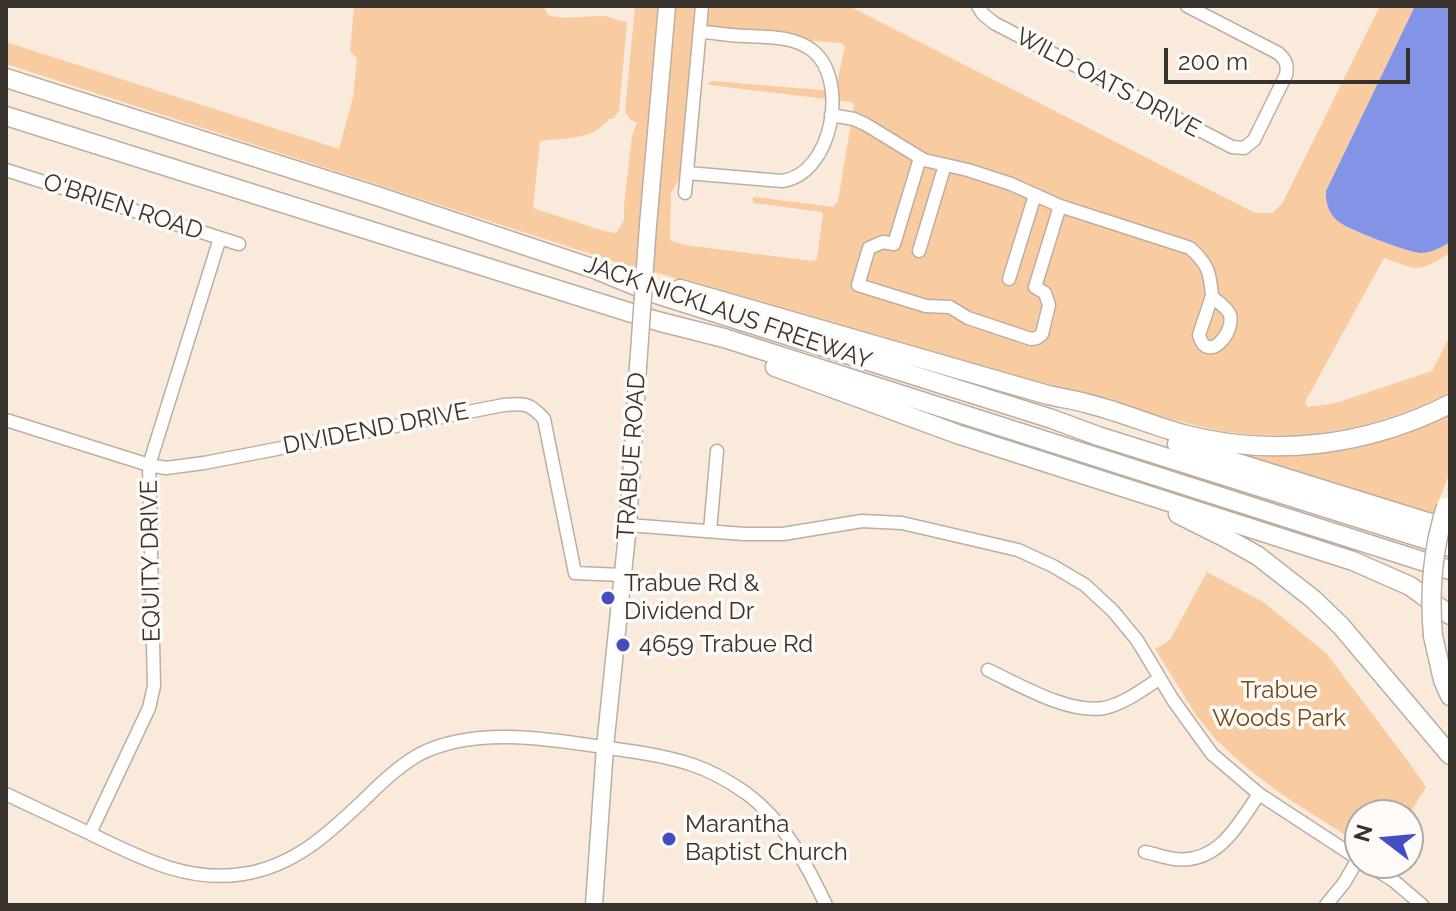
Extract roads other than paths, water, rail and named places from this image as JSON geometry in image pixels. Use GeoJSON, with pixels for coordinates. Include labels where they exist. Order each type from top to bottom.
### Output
{"type":"FeatureCollection","features":[{"type":"Feature","properties":{"kind":"highway","name":"JACK NICKLAUS FREEWAY"},"geometry":{"type":"LineString","coordinates":[[6,78],[377,196],[592,268],[653,293],[1450,547]]}},
{"type":"Feature","properties":{"kind":"highway","name":"JACK NICKLAUS FREEWAY"},"geometry":{"type":"LineString","coordinates":[[6,116],[657,321],[724,338],[1450,570]]}},
{"type":"Feature","properties":{"kind":"highway"},"geometry":{"type":"LineString","coordinates":[[592,268],[657,282],[1205,439],[1272,446],[1361,438],[1450,404]]}},
{"type":"Feature","properties":{"kind":"highway"},"geometry":{"type":"LineString","coordinates":[[657,321],[957,434],[1353,561],[1410,586],[1450,615]]}},
{"type":"Feature","properties":{"kind":"highway"},"geometry":{"type":"LineString","coordinates":[[1048,395],[1152,436],[1450,529]]}},
{"type":"Feature","properties":{"kind":"highway"},"geometry":{"type":"LineString","coordinates":[[1129,489],[1258,556],[1313,599],[1341,626],[1450,755]]}},
{"type":"Feature","properties":{"kind":"highway"},"geometry":{"type":"LineString","coordinates":[[1448,502],[1432,567],[1431,607],[1433,636],[1450,696]]}},
{"type":"Feature","properties":{"kind":"main road","name":"TRABUE ROAD"},"geometry":{"type":"LineString","coordinates":[[594,905],[605,747],[628,525],[648,225],[667,6]]}},
{"type":"Feature","properties":{"kind":"street"},"geometry":{"type":"LineString","coordinates":[[685,193],[702,6]]}},
{"type":"Feature","properties":{"kind":"street","name":"WILD OATS DRIVE"},"geometry":{"type":"LineString","coordinates":[[978,6],[994,23],[1232,147],[1244,148],[1254,140],[1286,75],[1287,64],[1278,53],[1187,6]]}},
{"type":"Feature","properties":{"kind":"street"},"geometry":{"type":"LineString","coordinates":[[687,173],[782,181],[792,179],[809,169],[820,155],[831,115],[832,84],[829,73],[825,63],[807,46],[788,40],[700,32]]}},
{"type":"Feature","properties":{"kind":"street"},"geometry":{"type":"LineString","coordinates":[[831,115],[865,124],[920,158],[1011,184],[1060,206],[1190,248],[1202,258],[1210,273],[1212,296]]}},
{"type":"Feature","properties":{"kind":"street"},"geometry":{"type":"LineString","coordinates":[[920,158],[894,244],[883,242],[869,248],[858,285],[926,306],[950,307],[968,318],[1031,339],[1037,338],[1042,334],[1049,305],[1045,293],[1035,287],[1060,206]]}},
{"type":"Feature","properties":{"kind":"street"},"geometry":{"type":"LineString","coordinates":[[919,251],[945,165]]}},
{"type":"Feature","properties":{"kind":"street","name":"O'BRIEN ROAD"},"geometry":{"type":"LineString","coordinates":[[6,170],[239,244]]}},
{"type":"Feature","properties":{"kind":"street"},"geometry":{"type":"LineString","coordinates":[[1009,279],[1035,195]]}},
{"type":"Feature","properties":{"kind":"street","name":"EQUITY DRIVE"},"geometry":{"type":"LineString","coordinates":[[90,833],[149,708],[154,686],[149,465],[220,238]]}},
{"type":"Feature","properties":{"kind":"street","name":"DIVIDEND DRIVE"},"geometry":{"type":"LineString","coordinates":[[6,420],[166,468],[504,405],[534,407],[544,419],[575,573],[622,575]]}},
{"type":"Feature","properties":{"kind":"street"},"geometry":{"type":"LineString","coordinates":[[710,531],[717,451]]}},
{"type":"Feature","properties":{"kind":"street"},"geometry":{"type":"LineString","coordinates":[[628,525],[783,534],[862,521],[902,523],[1018,550],[1085,585],[1113,611],[1137,640],[1159,679],[1212,754],[1259,794],[1344,849]]}},
{"type":"Feature","properties":{"kind":"street"},"geometry":{"type":"LineString","coordinates":[[988,670],[1052,700],[1084,708],[1104,708],[1117,704],[1159,679]]}},
{"type":"Feature","properties":{"kind":"street"},"geometry":{"type":"LineString","coordinates":[[6,794],[140,858],[184,873],[209,876],[241,874],[280,864],[307,850],[331,832],[391,773],[415,756],[435,747],[459,740],[496,737],[605,747],[692,764],[746,794],[768,812],[794,843],[821,903]]}},
{"type":"Feature","properties":{"kind":"street"},"geometry":{"type":"LineString","coordinates":[[1145,852],[1173,859],[1202,857],[1226,841],[1259,794]]}},
{"type":"Feature","properties":{"kind":"street"},"geometry":{"type":"LineString","coordinates":[[1326,905],[1347,879]]}},
{"type":"Feature","properties":{"kind":"street"},"geometry":{"type":"LineString","coordinates":[[1391,879],[1422,905]]}},
{"type":"Feature","properties":{"kind":"water"},"geometry":{"type":"Polygon","coordinates":[[[1415,6],[1450,6],[1450,242],[1436,250],[1420,253],[1380,241],[1342,224],[1331,214],[1326,196],[1415,6]]]}},
{"type":"Feature","properties":{"kind":"place","name":"Trabue Rd & Dividend Dr"},"geometry":{"type":"Point","coordinates":[608,598]}},
{"type":"Feature","properties":{"kind":"place","name":"4659 Trabue Rd"},"geometry":{"type":"Point","coordinates":[623,645]}},
{"type":"Feature","properties":{"kind":"place","name":"Marantha Baptist Church"},"geometry":{"type":"Point","coordinates":[669,839]}},
{"type":"Feature","properties":{"kind":"park label","name":"Trabue Woods Park"},"geometry":{"type":"Point","coordinates":[1279,705]}}]}
